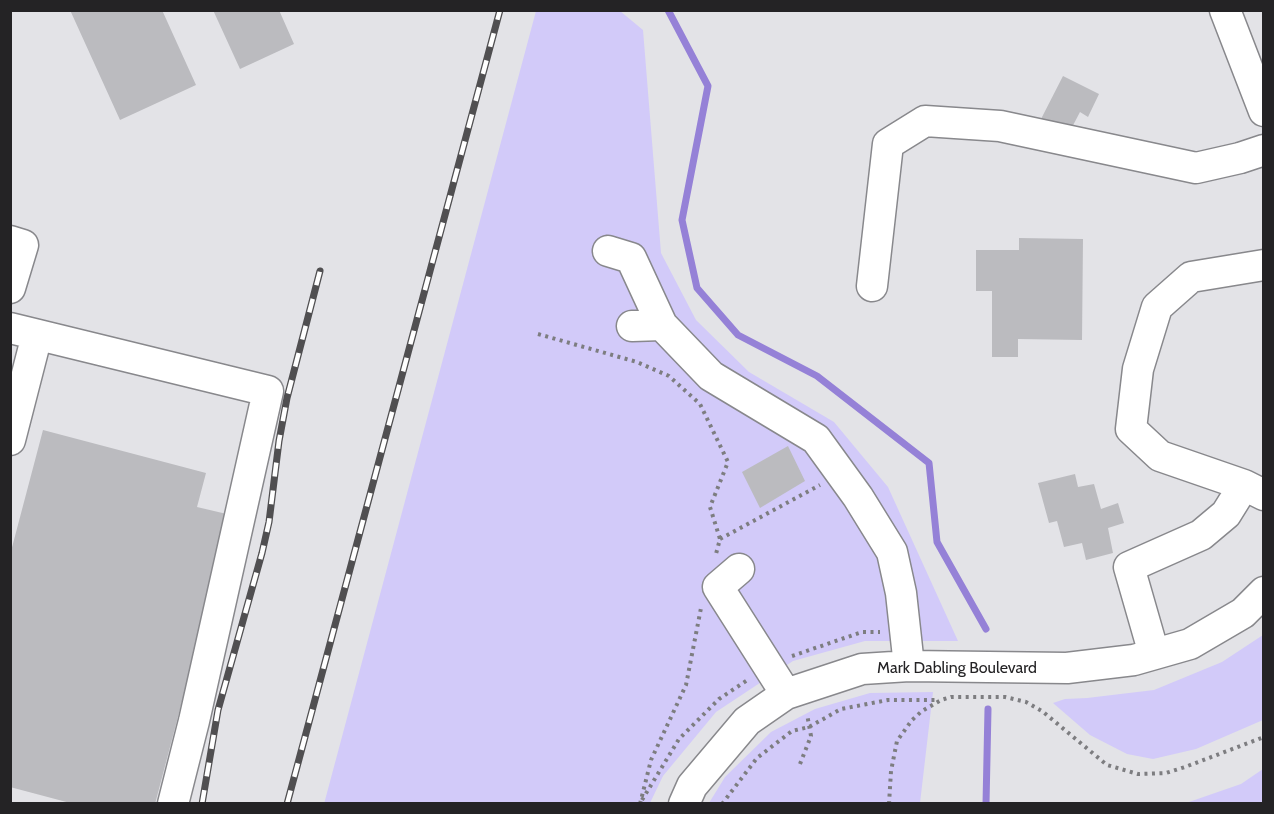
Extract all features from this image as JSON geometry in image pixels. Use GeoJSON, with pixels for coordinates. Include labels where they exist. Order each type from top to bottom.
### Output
{"type":"FeatureCollection","features":[{"type":"Feature","properties":{"kind":"street"},"geometry":{"type":"LineString","coordinates":[[1225,10],[1263,111]]}},
{"type":"Feature","properties":{"kind":"street"},"geometry":{"type":"LineString","coordinates":[[872,286],[888,144],[925,122],[1000,126],[1196,168],[1263,150]]}},
{"type":"Feature","properties":{"kind":"street"},"geometry":{"type":"LineString","coordinates":[[10,241],[23,245],[10,288]]}},
{"type":"Feature","properties":{"kind":"street"},"geometry":{"type":"LineString","coordinates":[[608,251],[631,258],[662,325],[711,376],[816,440],[858,497],[892,552],[901,593],[909,666]]}},
{"type":"Feature","properties":{"kind":"street"},"geometry":{"type":"LineString","coordinates":[[1154,654],[1130,567],[1201,535],[1254,490],[1160,456],[1131,429],[1138,369],[1157,307],[1191,277],[1263,265]]}},
{"type":"Feature","properties":{"kind":"street"},"geometry":{"type":"LineString","coordinates":[[632,326],[662,325]]}},
{"type":"Feature","properties":{"kind":"street"},"geometry":{"type":"LineString","coordinates":[[10,440],[24,331],[268,391],[173,804]]}},
{"type":"Feature","properties":{"kind":"street"},"geometry":{"type":"LineString","coordinates":[[726,564],[718,587],[796,702]]}},
{"type":"Feature","properties":{"kind":"street","name":"Mark Dabling Boulevard"},"geometry":{"type":"LineString","coordinates":[[684,804],[692,786],[747,721],[796,702],[862,669],[909,666],[1066,668],[1134,660],[1190,644],[1243,613],[1263,592]]}},
{"type":"Feature","properties":{"kind":"path"},"geometry":{"type":"LineString","coordinates":[[538,334],[637,362],[669,376],[700,404],[728,462],[710,507],[726,564]]}},
{"type":"Feature","properties":{"kind":"path"},"geometry":{"type":"LineString","coordinates":[[720,539],[822,483]]}},
{"type":"Feature","properties":{"kind":"path"},"geometry":{"type":"LineString","coordinates":[[640,804],[651,760],[686,685],[703,600]]}},
{"type":"Feature","properties":{"kind":"path"},"geometry":{"type":"LineString","coordinates":[[722,804],[757,758],[792,731],[809,727],[841,710],[888,700],[941,700],[963,696],[1016,698],[1042,711],[1107,765],[1138,774],[1166,773],[1227,753],[1263,737]]}},
{"type":"Feature","properties":{"kind":"path"},"geometry":{"type":"LineString","coordinates":[[889,804],[891,771],[897,741],[912,720],[941,700]]}},
{"type":"Feature","properties":{"kind":"path"},"geometry":{"type":"LineString","coordinates":[[796,702],[809,727],[811,736],[800,764]]}},
{"type":"Feature","properties":{"kind":"shaded area"},"geometry":{"type":"Polygon","coordinates":[[[536,11],[620,11],[643,30],[661,253],[696,320],[749,372],[834,422],[888,487],[958,641],[865,641],[793,661],[716,712],[663,776],[650,803],[324,804],[536,11]]]}},
{"type":"Feature","properties":{"kind":"shaded area"},"geometry":{"type":"Polygon","coordinates":[[[1263,635],[1263,720],[1196,749],[1153,759],[1127,754],[1090,735],[1053,703],[1065,699],[1154,690],[1222,662],[1263,635]]]}},
{"type":"Feature","properties":{"kind":"shaded area"},"geometry":{"type":"Polygon","coordinates":[[[933,692],[920,803],[709,803],[725,777],[771,732],[815,709],[870,693],[933,692]]]}},
{"type":"Feature","properties":{"kind":"shaded area"},"geometry":{"type":"Polygon","coordinates":[[[1263,769],[1263,803],[1186,803],[1241,784],[1263,769]]]}},
{"type":"Feature","properties":{"kind":"building"},"geometry":{"type":"Polygon","coordinates":[[[70,10],[162,10],[196,85],[120,120],[70,10]]]}},
{"type":"Feature","properties":{"kind":"building"},"geometry":{"type":"Polygon","coordinates":[[[213,10],[279,10],[294,44],[240,69],[213,10]]]}},
{"type":"Feature","properties":{"kind":"building"},"geometry":{"type":"Polygon","coordinates":[[[1063,76],[1099,94],[1088,117],[1080,112],[1069,133],[1041,119],[1063,76]]]}},
{"type":"Feature","properties":{"kind":"building"},"geometry":{"type":"Polygon","coordinates":[[[1019,238],[1083,239],[1082,340],[1018,339],[1018,357],[992,357],[992,291],[976,291],[976,250],[1019,250],[1019,238]]]}},
{"type":"Feature","properties":{"kind":"building"},"geometry":{"type":"Polygon","coordinates":[[[43,430],[206,473],[197,507],[231,515],[155,804],[74,804],[10,787],[10,555],[43,430]]]}},
{"type":"Feature","properties":{"kind":"building"},"geometry":{"type":"Polygon","coordinates":[[[788,446],[805,481],[760,508],[742,472],[788,446]]]}},
{"type":"Feature","properties":{"kind":"building"},"geometry":{"type":"Polygon","coordinates":[[[1075,474],[1078,487],[1094,484],[1101,509],[1118,503],[1124,523],[1108,528],[1113,553],[1086,560],[1082,543],[1064,547],[1057,521],[1049,523],[1038,483],[1075,474]]]}},
{"type":"Feature","properties":{"kind":"waterway"},"geometry":{"type":"LineString","coordinates":[[668,10],[708,86],[682,220],[697,288],[738,335],[817,376],[929,463],[937,542],[986,629]]}},
{"type":"Feature","properties":{"kind":"waterway"},"geometry":{"type":"LineString","coordinates":[[986,804],[988,709]]}},
{"type":"Feature","properties":{"kind":"railway"},"geometry":{"type":"LineString","coordinates":[[287,804],[500,10]]}},
{"type":"Feature","properties":{"kind":"railway"},"geometry":{"type":"LineString","coordinates":[[202,804],[218,710],[269,522],[287,398],[320,271]]}}]}
